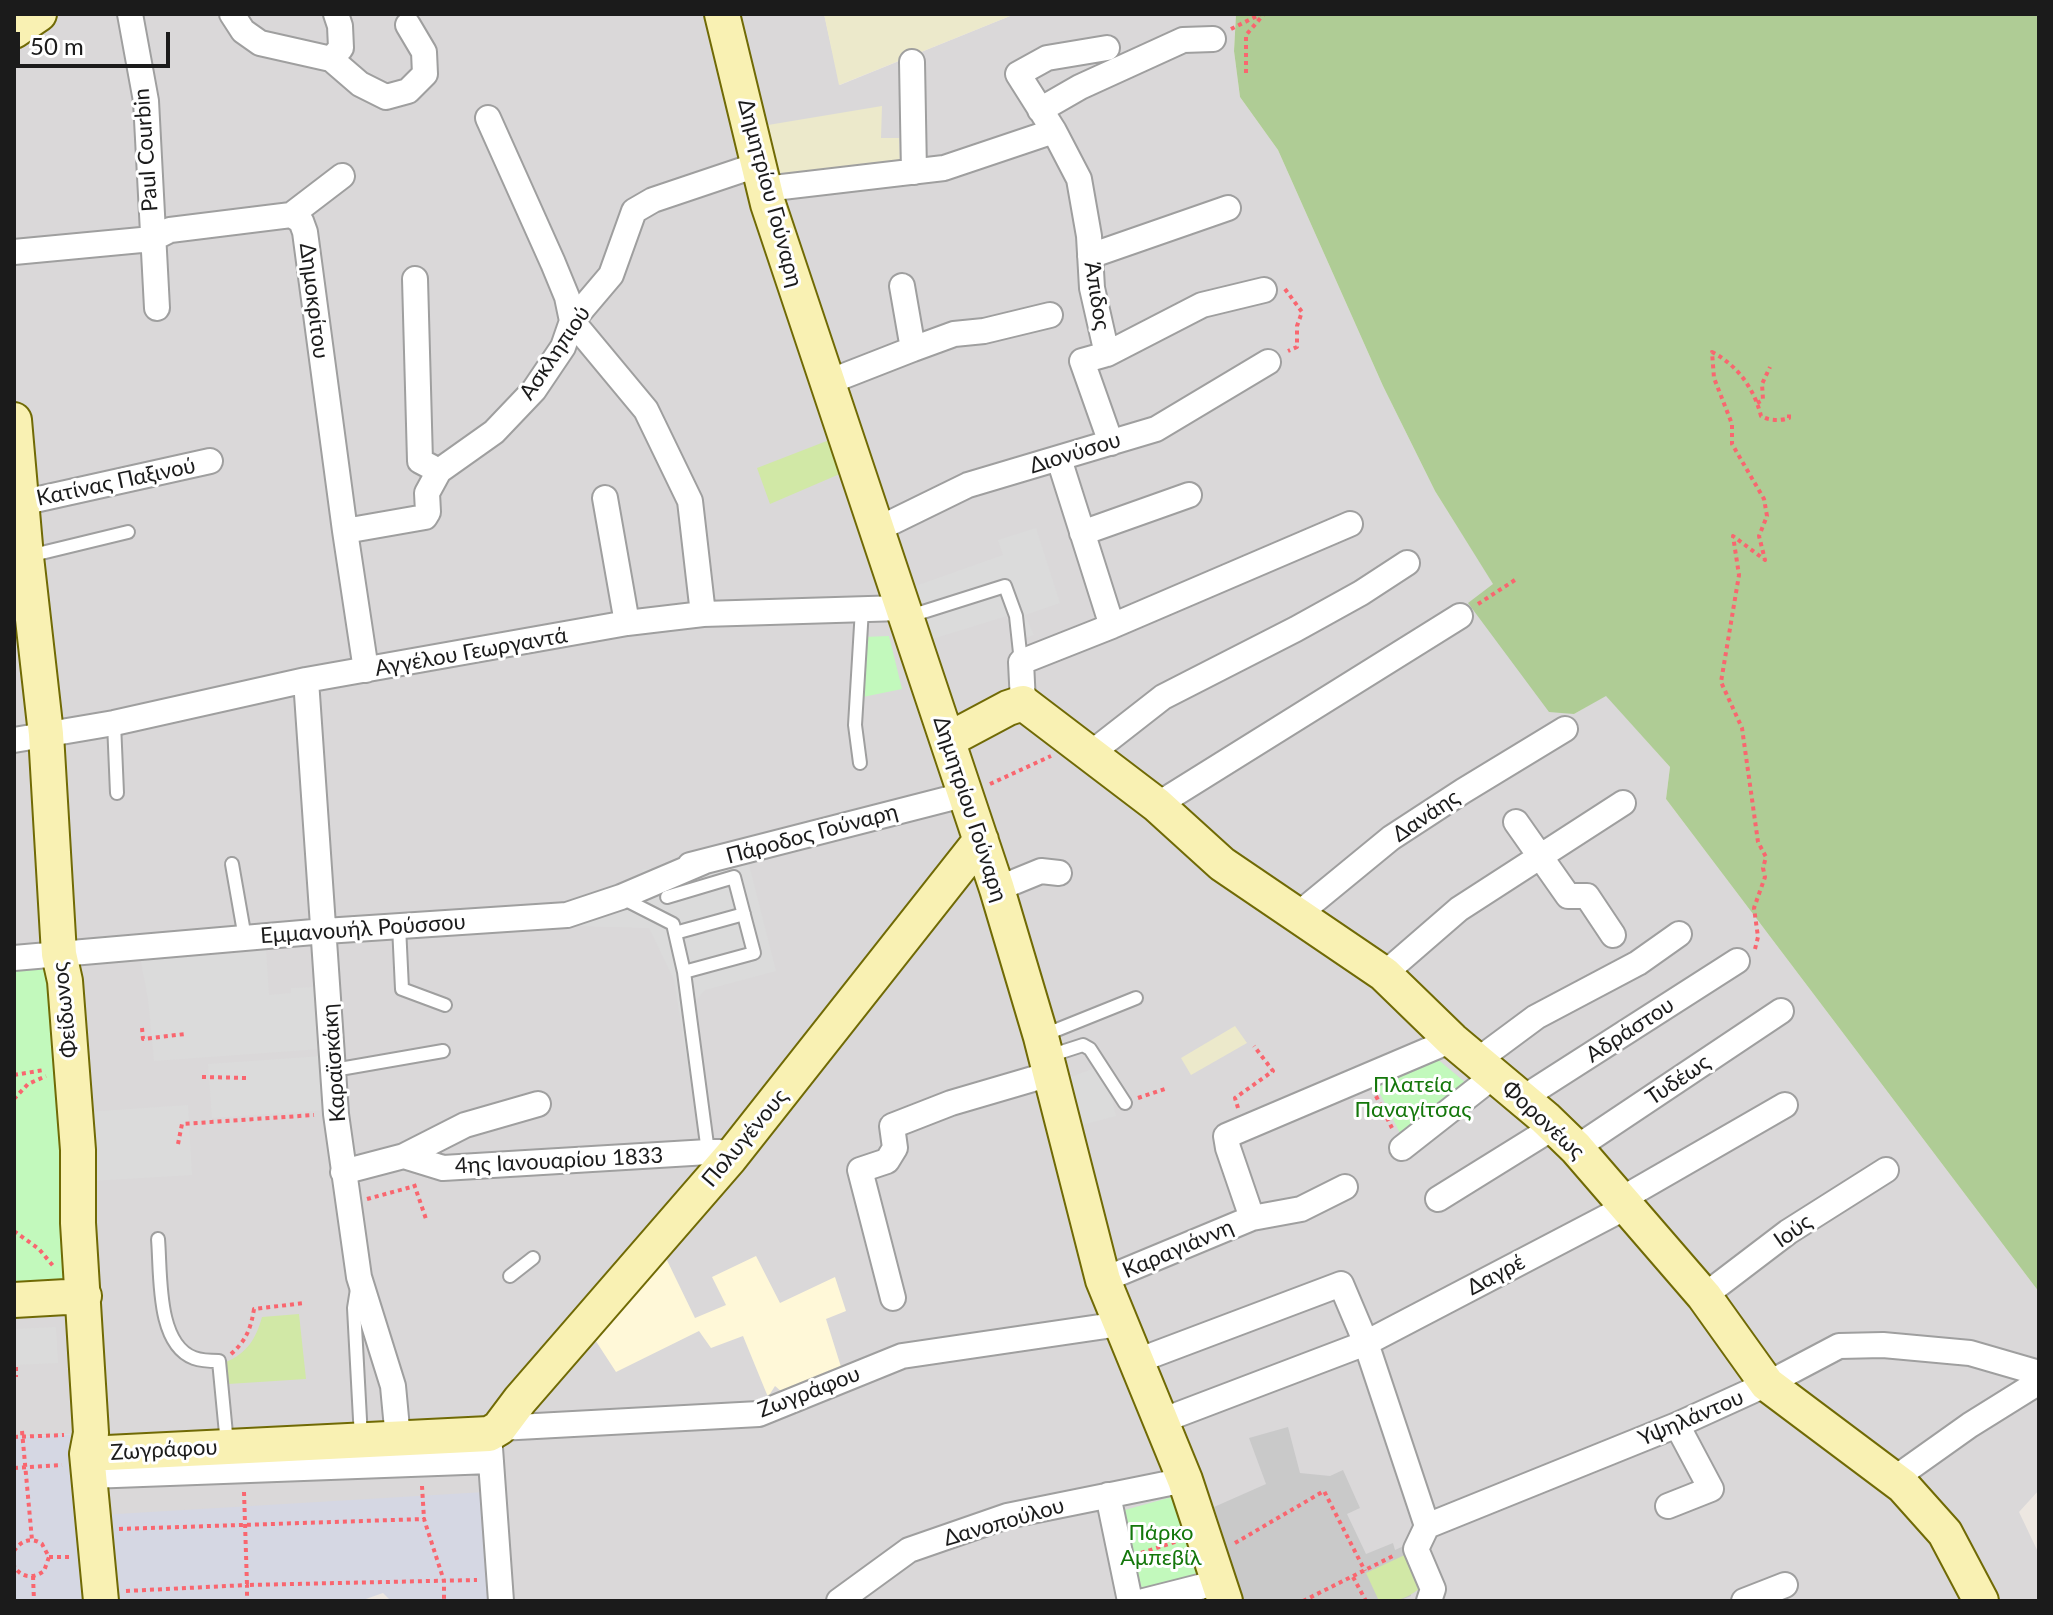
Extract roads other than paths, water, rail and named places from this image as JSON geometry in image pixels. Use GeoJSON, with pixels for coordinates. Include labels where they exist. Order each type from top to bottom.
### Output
{"type":"FeatureCollection","features":[{"type":"Feature","properties":{"kind":"main road"},"geometry":{"type":"LineString","coordinates":[[14,31],[39,14]]}},
{"type":"Feature","properties":{"kind":"main road","name":"Δημητρίου Γούναρη"},"geometry":{"type":"LineString","coordinates":[[722,14],[763,177],[826,383],[997,889],[1045,1056],[1103,1280],[1185,1480],[1216,1540],[1222,1592]]}},
{"type":"Feature","properties":{"kind":"main road","name":"Φείδωνος"},"geometry":{"type":"LineString","coordinates":[[14,420],[19,511],[26,557],[30,737],[65,981],[78,1150],[78,1223],[89,1456],[100,1597]]}},
{"type":"Feature","properties":{"kind":"main road"},"geometry":{"type":"LineString","coordinates":[[948,740],[1023,703]]}},
{"type":"Feature","properties":{"kind":"main road","name":"Φορονέως"},"geometry":{"type":"LineString","coordinates":[[1023,703],[1157,805],[1222,864],[1384,974],[1523,1098],[1565,1138],[1704,1296],[1767,1384],[1894,1479],[1945,1533],[1981,1601]]}},
{"type":"Feature","properties":{"kind":"main road","name":"Πολυγένους"},"geometry":{"type":"LineString","coordinates":[[493,1441],[520,1400],[981,840]]}},
{"type":"Feature","properties":{"kind":"main road"},"geometry":{"type":"LineString","coordinates":[[14,1300],[82,1296]]}},
{"type":"Feature","properties":{"kind":"main road","name":"Ζωγράφου"},"geometry":{"type":"LineString","coordinates":[[89,1456],[237,1455],[361,1441],[405,1456],[493,1441]]}},
{"type":"Feature","properties":{"kind":"street","name":"Paul Courbin"},"geometry":{"type":"LineString","coordinates":[[130,14],[146,101],[157,308]]}},
{"type":"Feature","properties":{"kind":"street"},"geometry":{"type":"LineString","coordinates":[[232,14],[243,31],[260,43],[331,59],[360,84],[386,97],[408,91],[425,74],[424,52],[408,25]]}},
{"type":"Feature","properties":{"kind":"street"},"geometry":{"type":"LineString","coordinates":[[331,59],[341,48],[336,14]]}},
{"type":"Feature","properties":{"kind":"street"},"geometry":{"type":"LineString","coordinates":[[1040,110],[1080,87],[1183,40],[1213,39]]}},
{"type":"Feature","properties":{"kind":"street","name":"Άπιδος"},"geometry":{"type":"LineString","coordinates":[[1107,48],[1047,58],[1018,74],[1054,131],[1079,179],[1092,288],[1107,354],[1082,361],[1111,443]]}},
{"type":"Feature","properties":{"kind":"street"},"geometry":{"type":"LineString","coordinates":[[912,62],[914,172]]}},
{"type":"Feature","properties":{"kind":"street"},"geometry":{"type":"LineString","coordinates":[[488,118],[553,263],[567,297],[572,321],[646,410],[690,501],[703,614]]}},
{"type":"Feature","properties":{"kind":"street"},"geometry":{"type":"LineString","coordinates":[[763,177],[914,172],[944,168],[1054,131]]}},
{"type":"Feature","properties":{"kind":"street"},"geometry":{"type":"LineString","coordinates":[[291,215],[342,176]]}},
{"type":"Feature","properties":{"kind":"street","name":"Ασκληπιού"},"geometry":{"type":"LineString","coordinates":[[439,471],[494,432],[534,390],[563,347],[572,321],[611,275],[634,211],[653,200],[763,177]]}},
{"type":"Feature","properties":{"kind":"street"},"geometry":{"type":"LineString","coordinates":[[1090,256],[1228,208]]}},
{"type":"Feature","properties":{"kind":"street","name":"Δημοκρίτου"},"geometry":{"type":"LineString","coordinates":[[14,252],[152,239],[170,230],[291,215],[301,221],[366,670]]}},
{"type":"Feature","properties":{"kind":"street"},"geometry":{"type":"LineString","coordinates":[[345,531],[425,517],[428,512],[427,493],[439,471],[420,461],[415,279]]}},
{"type":"Feature","properties":{"kind":"street"},"geometry":{"type":"LineString","coordinates":[[902,286],[913,349]]}},
{"type":"Feature","properties":{"kind":"street"},"geometry":{"type":"LineString","coordinates":[[1107,354],[1202,305],[1274,288]]}},
{"type":"Feature","properties":{"kind":"street"},"geometry":{"type":"LineString","coordinates":[[826,383],[954,334],[984,331],[1050,315]]}},
{"type":"Feature","properties":{"kind":"street","name":"Διονύσου"},"geometry":{"type":"LineString","coordinates":[[876,530],[968,485],[1156,429],[1268,362]]}},
{"type":"Feature","properties":{"kind":"street"},"geometry":{"type":"LineString","coordinates":[[1059,459],[1112,626]]}},
{"type":"Feature","properties":{"kind":"street","name":"Κατίνας Παξινού"},"geometry":{"type":"LineString","coordinates":[[19,511],[210,461]]}},
{"type":"Feature","properties":{"kind":"street"},"geometry":{"type":"LineString","coordinates":[[1082,533],[1189,495]]}},
{"type":"Feature","properties":{"kind":"street"},"geometry":{"type":"LineString","coordinates":[[605,498],[627,623]]}},
{"type":"Feature","properties":{"kind":"street"},"geometry":{"type":"LineString","coordinates":[[1023,703],[1021,662],[1350,524]]}},
{"type":"Feature","properties":{"kind":"street"},"geometry":{"type":"LineString","coordinates":[[1082,749],[1163,697],[1296,629],[1407,563]]}},
{"type":"Feature","properties":{"kind":"street","name":"Αγγέλου Γεωργαντά"},"geometry":{"type":"LineString","coordinates":[[30,737],[114,723],[306,680],[627,623],[703,614],[862,609],[903,613]]}},
{"type":"Feature","properties":{"kind":"street"},"geometry":{"type":"LineString","coordinates":[[1157,805],[1460,616]]}},
{"type":"Feature","properties":{"kind":"street","name":"Καραϊσκάκη"},"geometry":{"type":"LineString","coordinates":[[306,680],[336,1114],[343,1172],[359,1277],[393,1386],[405,1456]]}},
{"type":"Feature","properties":{"kind":"street","name":"Δανάης"},"geometry":{"type":"LineString","coordinates":[[1296,916],[1391,838],[1565,729]]}},
{"type":"Feature","properties":{"kind":"street","name":"Πάροδος Γούναρη"},"geometry":{"type":"LineString","coordinates":[[663,883],[703,862],[967,794]]}},
{"type":"Feature","properties":{"kind":"street"},"geometry":{"type":"LineString","coordinates":[[1384,974],[1459,909],[1623,803]]}},
{"type":"Feature","properties":{"kind":"street"},"geometry":{"type":"LineString","coordinates":[[1516,822],[1568,896],[1587,896],[1613,935]]}},
{"type":"Feature","properties":{"kind":"street"},"geometry":{"type":"LineString","coordinates":[[997,889],[1041,871],[1059,873]]}},
{"type":"Feature","properties":{"kind":"street","name":"Εμμανουήλ Ρούσσου"},"geometry":{"type":"LineString","coordinates":[[14,958],[325,931],[567,915],[663,883]]}},
{"type":"Feature","properties":{"kind":"street"},"geometry":{"type":"LineString","coordinates":[[1402,1148],[1475,1058],[1536,1017],[1638,963],[1679,934]]}},
{"type":"Feature","properties":{"kind":"street","name":"Αδράστου"},"geometry":{"type":"LineString","coordinates":[[1523,1098],[1746,956]]}},
{"type":"Feature","properties":{"kind":"street","name":"Τυδέως"},"geometry":{"type":"LineString","coordinates":[[1438,1199],[1565,1138],[1781,1011]]}},
{"type":"Feature","properties":{"kind":"street"},"geometry":{"type":"LineString","coordinates":[[893,1298],[860,1170],[887,1161],[895,1148],[892,1126],[951,1103],[1045,1056]]}},
{"type":"Feature","properties":{"kind":"street","name":"Καραγιάννη"},"geometry":{"type":"LineString","coordinates":[[1252,1218],[1226,1136],[1367,1078],[1475,1058]]}},
{"type":"Feature","properties":{"kind":"street"},"geometry":{"type":"LineString","coordinates":[[343,1172],[404,1156],[465,1125],[538,1104]]}},
{"type":"Feature","properties":{"kind":"street","name":"Δαγρέ"},"geometry":{"type":"LineString","coordinates":[[1161,1421],[1366,1343],[1623,1203],[1785,1105]]}},
{"type":"Feature","properties":{"kind":"street","name":"4ης Ιανουαρίου 1833"},"geometry":{"type":"LineString","coordinates":[[404,1156],[443,1168],[719,1155]]}},
{"type":"Feature","properties":{"kind":"street","name":"Ιούς"},"geometry":{"type":"LineString","coordinates":[[1704,1296],[1788,1232],[1886,1170]]}},
{"type":"Feature","properties":{"kind":"street","name":"Καραγιάννη"},"geometry":{"type":"LineString","coordinates":[[1103,1280],[1252,1218],[1301,1209],[1345,1187]]}},
{"type":"Feature","properties":{"kind":"street"},"geometry":{"type":"LineString","coordinates":[[1137,1361],[1341,1284],[1366,1343],[1427,1526],[1416,1549],[1433,1589],[1429,1601]]}},
{"type":"Feature","properties":{"kind":"street","name":"Ζωγράφου"},"geometry":{"type":"LineString","coordinates":[[493,1441],[759,1414],[902,1356],[1120,1324]]}},
{"type":"Feature","properties":{"kind":"street","name":"Υψηλάντου"},"geometry":{"type":"LineString","coordinates":[[1427,1526],[1677,1425],[1767,1384],[1839,1346],[1883,1345],[1970,1353],[2039,1373]]}},
{"type":"Feature","properties":{"kind":"street"},"geometry":{"type":"LineString","coordinates":[[1894,1479],[1970,1425],[2039,1382]]}},
{"type":"Feature","properties":{"kind":"street"},"geometry":{"type":"LineString","coordinates":[[1668,1506],[1716,1487],[1677,1425]]}},
{"type":"Feature","properties":{"kind":"street"},"geometry":{"type":"LineString","coordinates":[[493,1441],[500,1590]]}},
{"type":"Feature","properties":{"kind":"street","name":"Ζωγράφου"},"geometry":{"type":"LineString","coordinates":[[237,1455],[405,1456]]}},
{"type":"Feature","properties":{"kind":"street","name":"Δανοπούλου"},"geometry":{"type":"LineString","coordinates":[[839,1601],[909,1550],[1007,1516],[1185,1480]]}},
{"type":"Feature","properties":{"kind":"street"},"geometry":{"type":"LineString","coordinates":[[1108,1495],[1130,1601]]}},
{"type":"Feature","properties":{"kind":"street"},"geometry":{"type":"LineString","coordinates":[[1744,1601],[1785,1585]]}},
{"type":"Feature","properties":{"kind":"street"},"geometry":{"type":"LineString","coordinates":[[1144,1601],[1222,1592]]}},
{"type":"Feature","properties":{"kind":"lane"},"geometry":{"type":"LineString","coordinates":[[26,557],[128,532]]}},
{"type":"Feature","properties":{"kind":"lane"},"geometry":{"type":"LineString","coordinates":[[903,613],[1005,586],[1016,616],[1021,662]]}},
{"type":"Feature","properties":{"kind":"lane"},"geometry":{"type":"LineString","coordinates":[[860,763],[855,690],[862,609]]}},
{"type":"Feature","properties":{"kind":"lane"},"geometry":{"type":"LineString","coordinates":[[114,723],[117,793]]}},
{"type":"Feature","properties":{"kind":"lane"},"geometry":{"type":"LineString","coordinates":[[232,864],[245,938]]}},
{"type":"Feature","properties":{"kind":"lane"},"geometry":{"type":"LineString","coordinates":[[684,972],[754,953],[734,877],[663,883],[684,972],[719,1155]]}},
{"type":"Feature","properties":{"kind":"lane"},"geometry":{"type":"LineString","coordinates":[[621,897],[674,929],[744,914]]}},
{"type":"Feature","properties":{"kind":"lane"},"geometry":{"type":"LineString","coordinates":[[399,926],[402,989],[445,1005]]}},
{"type":"Feature","properties":{"kind":"lane"},"geometry":{"type":"LineString","coordinates":[[1045,1056],[1136,998]]}},
{"type":"Feature","properties":{"kind":"lane"},"geometry":{"type":"LineString","coordinates":[[1045,1056],[1083,1045],[1090,1049],[1125,1103]]}},
{"type":"Feature","properties":{"kind":"lane"},"geometry":{"type":"LineString","coordinates":[[334,1070],[443,1051]]}},
{"type":"Feature","properties":{"kind":"lane"},"geometry":{"type":"LineString","coordinates":[[158,1239],[165,1323],[186,1354],[196,1359],[219,1361],[237,1455]]}},
{"type":"Feature","properties":{"kind":"lane"},"geometry":{"type":"LineString","coordinates":[[510,1276],[533,1258]]}},
{"type":"Feature","properties":{"kind":"lane"},"geometry":{"type":"LineString","coordinates":[[359,1277],[354,1308],[361,1441]]}},
{"type":"Feature","properties":{"kind":"park label","name":"Πλατεία Παναγίτσας"},"geometry":{"type":"Point","coordinates":[1413,1098]}},
{"type":"Feature","properties":{"kind":"park label","name":"Πάρκο Αμπεβίλ"},"geometry":{"type":"Point","coordinates":[1161,1546]}}]}
